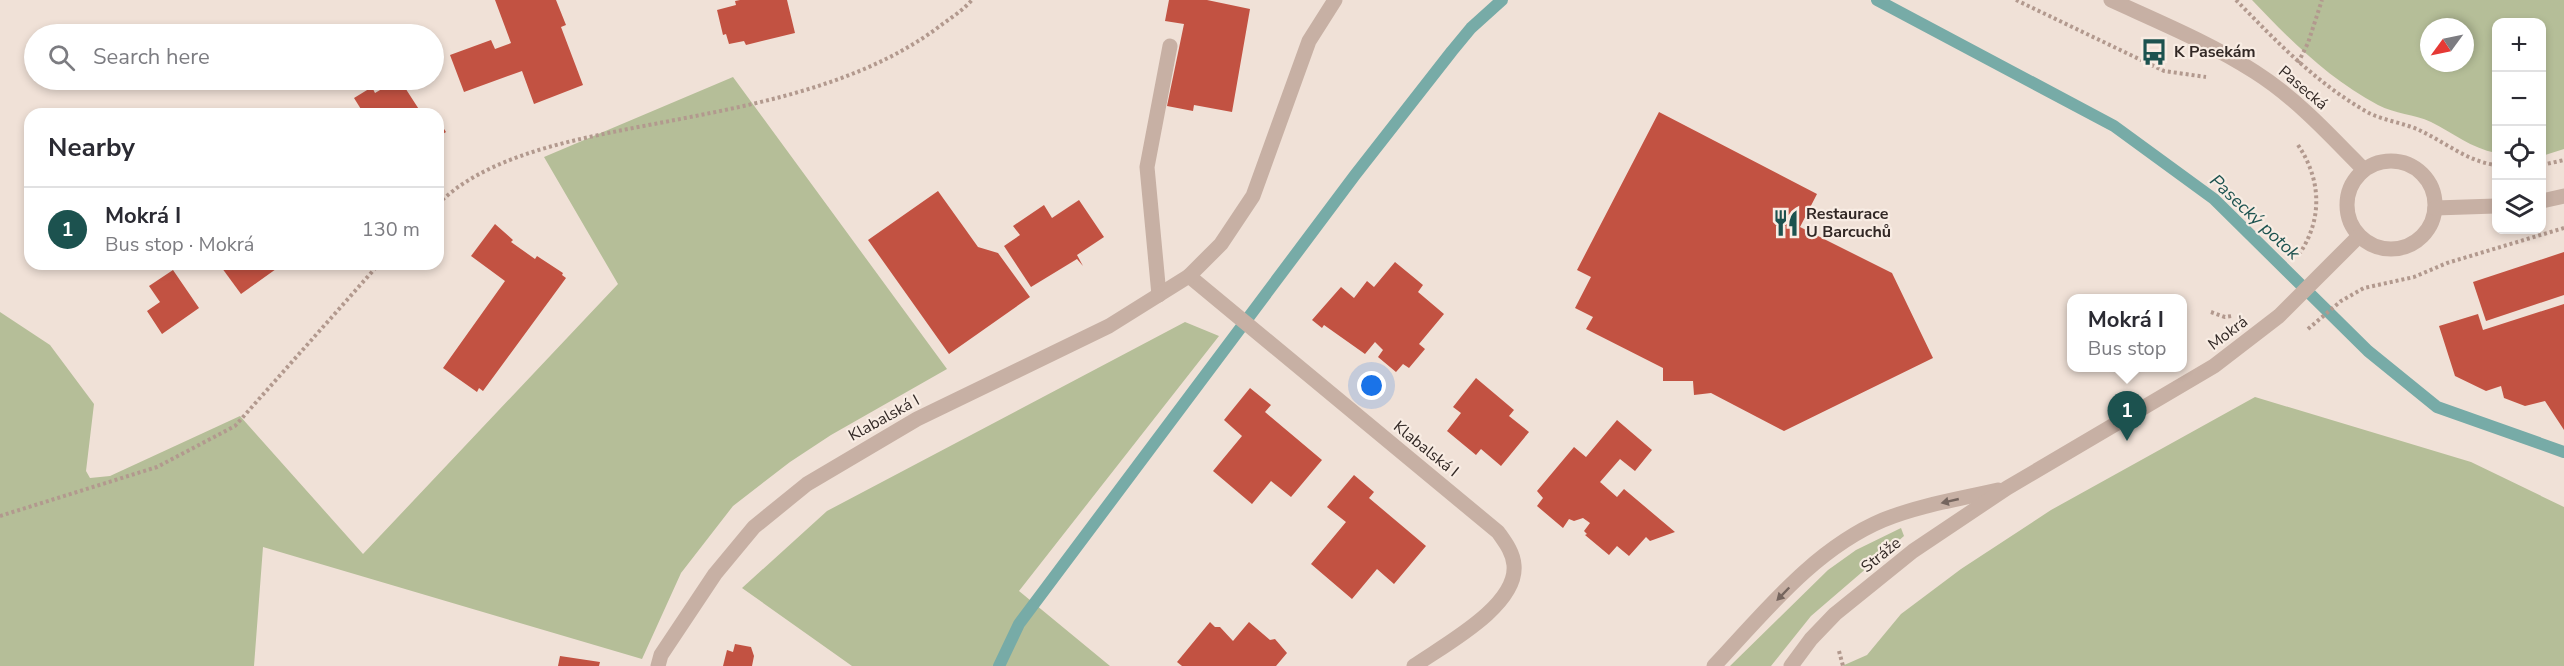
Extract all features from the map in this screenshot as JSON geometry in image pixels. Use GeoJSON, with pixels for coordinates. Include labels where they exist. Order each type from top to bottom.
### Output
{"type":"FeatureCollection","features":[{"type":"Feature","properties":{"kind":"street","name":"Klabalská I"},"geometry":{"type":"LineString","coordinates":[[658,666],[661,655],[715,574],[754,527],[807,484],[917,419],[1108,326],[1189,276],[1221,244],[1253,196],[1309,41],[1335,0]]}},
{"type":"Feature","properties":{"kind":"street","name":"Pasecká"},"geometry":{"type":"LineString","coordinates":[[2111,0],[2171,27],[2254,71],[2312,118],[2364,170]]}},
{"type":"Feature","properties":{"kind":"street"},"geometry":{"type":"LineString","coordinates":[[1159,295],[1146,167],[1170,46]]}},
{"type":"Feature","properties":{"kind":"street"},"geometry":{"type":"LineString","coordinates":[[2391,161],[2406,163],[2418,170],[2428,181],[2434,194],[2435,208],[2432,223],[2424,235],[2412,244],[2398,249],[2383,249],[2359,236],[2351,225],[2347,201],[2353,183],[2364,170],[2377,163],[2391,161]]}},
{"type":"Feature","properties":{"kind":"street"},"geometry":{"type":"LineString","coordinates":[[2546,200],[2564,196]]}},
{"type":"Feature","properties":{"kind":"street"},"geometry":{"type":"LineString","coordinates":[[2435,208],[2492,206]]}},
{"type":"Feature","properties":{"kind":"street","name":"Mokrá"},"geometry":{"type":"LineString","coordinates":[[2007,488],[2214,366],[2251,339],[2295,300],[2359,236]]}},
{"type":"Feature","properties":{"kind":"street","name":"Klabalská I"},"geometry":{"type":"LineString","coordinates":[[1189,276],[1498,532],[1509,550],[1514,565],[1513,577],[1505,596],[1486,614],[1414,666]]}},
{"type":"Feature","properties":{"kind":"street"},"geometry":{"type":"LineString","coordinates":[[1714,666],[1801,574],[1853,535],[1911,510],[2007,488]]}},
{"type":"Feature","properties":{"kind":"street","name":"Stráže"},"geometry":{"type":"LineString","coordinates":[[1791,666],[1811,639],[1835,614],[1913,551],[2007,488]]}},
{"type":"Feature","properties":{"kind":"path"},"geometry":{"type":"LineString","coordinates":[[444,198],[450,192],[517,155],[579,139],[753,103],[844,77],[911,47],[972,0]]}},
{"type":"Feature","properties":{"kind":"path"},"geometry":{"type":"LineString","coordinates":[[2016,0],[2164,71],[2211,79]]}},
{"type":"Feature","properties":{"kind":"path"},"geometry":{"type":"LineString","coordinates":[[2236,0],[2298,63],[2372,114],[2420,130],[2470,158],[2492,164]]}},
{"type":"Feature","properties":{"kind":"path"},"geometry":{"type":"LineString","coordinates":[[2298,63],[2308,44],[2322,0]]}},
{"type":"Feature","properties":{"kind":"path"},"geometry":{"type":"LineString","coordinates":[[2293,140],[2309,165],[2318,196],[2315,220],[2304,248]]}},
{"type":"Feature","properties":{"kind":"path"},"geometry":{"type":"LineString","coordinates":[[2546,164],[2564,160]]}},
{"type":"Feature","properties":{"kind":"path"},"geometry":{"type":"LineString","coordinates":[[2316,322],[2341,301],[2364,288],[2414,277],[2447,263],[2564,228]]}},
{"type":"Feature","properties":{"kind":"path"},"geometry":{"type":"LineString","coordinates":[[0,516],[157,467],[235,426],[373,270]]}},
{"type":"Feature","properties":{"kind":"green space"},"geometry":{"type":"Polygon","coordinates":[[[2252,0],[2564,0],[2564,149],[2546,155],[2546,18],[2492,18],[2492,152],[2470,144],[2431,122],[2378,105],[2343,83],[2296,44],[2252,0]]]}},
{"type":"Feature","properties":{"kind":"green space"},"geometry":{"type":"Polygon","coordinates":[[[733,77],[947,369],[831,435],[790,462],[733,506],[681,573],[642,659],[263,547],[254,666],[0,666],[0,312],[50,345],[94,404],[86,471],[90,478],[110,476],[240,416],[363,554],[618,284],[544,157],[733,77]]]}},
{"type":"Feature","properties":{"kind":"green space"},"geometry":{"type":"Polygon","coordinates":[[[1185,322],[1219,336],[1019,591],[1110,666],[852,666],[742,588],[827,511],[1185,322]]]}},
{"type":"Feature","properties":{"kind":"green space"},"geometry":{"type":"Polygon","coordinates":[[[2255,397],[2471,462],[2564,507],[2564,666],[1842,666],[1867,655],[1901,614],[1961,569],[2051,510],[2255,397]]]}},
{"type":"Feature","properties":{"kind":"green space"},"geometry":{"type":"Polygon","coordinates":[[[1901,528],[1904,536],[1811,616],[1771,666],[1730,666],[1828,570],[1856,550],[1901,528]]]}},
{"type":"Feature","properties":{"kind":"building"},"geometry":{"type":"Polygon","coordinates":[[[495,0],[556,0],[566,25],[561,27],[583,85],[534,104],[522,71],[464,92],[450,55],[491,40],[495,49],[511,43],[495,0]]]}},
{"type":"Feature","properties":{"kind":"building"},"geometry":{"type":"Polygon","coordinates":[[[787,0],[795,33],[746,45],[744,41],[729,44],[726,34],[723,35],[717,10],[736,5],[735,1],[787,0]]]}},
{"type":"Feature","properties":{"kind":"building"},"geometry":{"type":"Polygon","coordinates":[[[1169,0],[1207,0],[1250,9],[1232,112],[1194,105],[1193,111],[1167,106],[1184,24],[1165,21],[1169,0]]]}},
{"type":"Feature","properties":{"kind":"building"},"geometry":{"type":"Polygon","coordinates":[[[367,90],[374,90],[375,93],[380,90],[406,90],[418,108],[360,108],[354,98],[367,90]]]}},
{"type":"Feature","properties":{"kind":"building"},"geometry":{"type":"Polygon","coordinates":[[[1659,112],[1817,194],[1800,227],[1892,273],[1933,358],[1784,431],[1711,393],[1694,395],[1693,381],[1663,381],[1663,368],[1586,329],[1593,317],[1575,308],[1591,277],[1577,270],[1659,112]]]}},
{"type":"Feature","properties":{"kind":"building"},"geometry":{"type":"Polygon","coordinates":[[[938,191],[978,247],[998,253],[1030,297],[949,354],[868,240],[938,191]]]}},
{"type":"Feature","properties":{"kind":"building"},"geometry":{"type":"Polygon","coordinates":[[[1079,200],[1104,237],[1077,255],[1083,266],[1077,259],[1031,287],[1004,246],[1020,235],[1013,226],[1044,205],[1052,218],[1079,200]]]}},
{"type":"Feature","properties":{"kind":"building"},"geometry":{"type":"Polygon","coordinates":[[[495,224],[513,240],[511,242],[535,259],[537,256],[563,273],[562,275],[566,278],[483,391],[479,388],[477,392],[443,368],[505,281],[471,256],[495,224]]]}},
{"type":"Feature","properties":{"kind":"building"},"geometry":{"type":"Polygon","coordinates":[[[2564,252],[2564,295],[2486,321],[2473,282],[2564,252]]]}},
{"type":"Feature","properties":{"kind":"building"},"geometry":{"type":"Polygon","coordinates":[[[1395,262],[1423,285],[1418,292],[1444,314],[1419,344],[1425,349],[1409,368],[1403,364],[1396,372],[1378,357],[1383,350],[1375,342],[1365,354],[1324,325],[1322,328],[1312,320],[1341,287],[1354,298],[1367,281],[1374,287],[1395,262]]]}},
{"type":"Feature","properties":{"kind":"building"},"geometry":{"type":"Polygon","coordinates":[[[173,270],[199,308],[162,334],[147,311],[160,302],[149,286],[173,270]]]}},
{"type":"Feature","properties":{"kind":"building"},"geometry":{"type":"Polygon","coordinates":[[[223,270],[275,270],[241,294],[223,270]]]}},
{"type":"Feature","properties":{"kind":"building"},"geometry":{"type":"Polygon","coordinates":[[[2564,304],[2564,430],[2545,401],[2525,406],[2504,398],[2501,386],[2486,391],[2455,376],[2439,326],[2478,314],[2483,330],[2564,304]]]}},
{"type":"Feature","properties":{"kind":"building"},"geometry":{"type":"Polygon","coordinates":[[[1476,378],[1514,410],[1509,416],[1529,432],[1501,466],[1481,449],[1476,455],[1447,431],[1461,413],[1453,407],[1476,378]]]}},
{"type":"Feature","properties":{"kind":"building"},"geometry":{"type":"Polygon","coordinates":[[[1250,388],[1271,405],[1265,412],[1322,460],[1291,497],[1271,481],[1252,504],[1213,471],[1242,436],[1224,420],[1250,388]]]}},
{"type":"Feature","properties":{"kind":"building"},"geometry":{"type":"Polygon","coordinates":[[[1617,420],[1652,450],[1635,471],[1620,459],[1600,482],[1617,497],[1624,489],[1675,532],[1650,541],[1646,537],[1629,556],[1617,546],[1609,555],[1585,535],[1587,534],[1584,531],[1590,523],[1583,518],[1574,521],[1569,519],[1563,528],[1537,506],[1543,498],[1537,491],[1574,447],[1586,457],[1617,420]]]}},
{"type":"Feature","properties":{"kind":"building"},"geometry":{"type":"Polygon","coordinates":[[[1354,475],[1374,492],[1369,498],[1426,546],[1394,584],[1377,569],[1352,599],[1311,564],[1346,522],[1327,507],[1354,475]]]}},
{"type":"Feature","properties":{"kind":"building"},"geometry":{"type":"Polygon","coordinates":[[[1210,622],[1215,627],[1220,627],[1233,641],[1249,622],[1270,640],[1275,639],[1287,653],[1276,666],[1182,666],[1177,662],[1210,622]]]}},
{"type":"Feature","properties":{"kind":"building"},"geometry":{"type":"Polygon","coordinates":[[[735,644],[751,647],[754,656],[752,666],[723,666],[727,650],[733,652],[735,644]]]}},
{"type":"Feature","properties":{"kind":"building"},"geometry":{"type":"Polygon","coordinates":[[[560,656],[600,662],[599,666],[558,666],[560,656]]]}},
{"type":"Feature","properties":{"kind":"waterway"},"geometry":{"type":"LineString","coordinates":[[999,666],[1019,624],[1355,175],[1471,28],[1502,0]]}},
{"type":"Feature","properties":{"kind":"waterway","name":"Pasecký potok"},"geometry":{"type":"LineString","coordinates":[[1877,0],[2114,126],[2214,199],[2368,351],[2437,407],[2564,452]]}},
{"type":"Feature","properties":{"kind":"place","name":"K Pasekám"},"geometry":{"type":"Point","coordinates":[2154,52]}},
{"type":"Feature","properties":{"kind":"place","name":"Restaurace U Barcuchů"},"geometry":{"type":"Point","coordinates":[1786,223]}},
{"type":"Feature","properties":{"kind":"place","name":"Mokrá I"},"geometry":{"type":"Point","coordinates":[2127,441]}}]}
